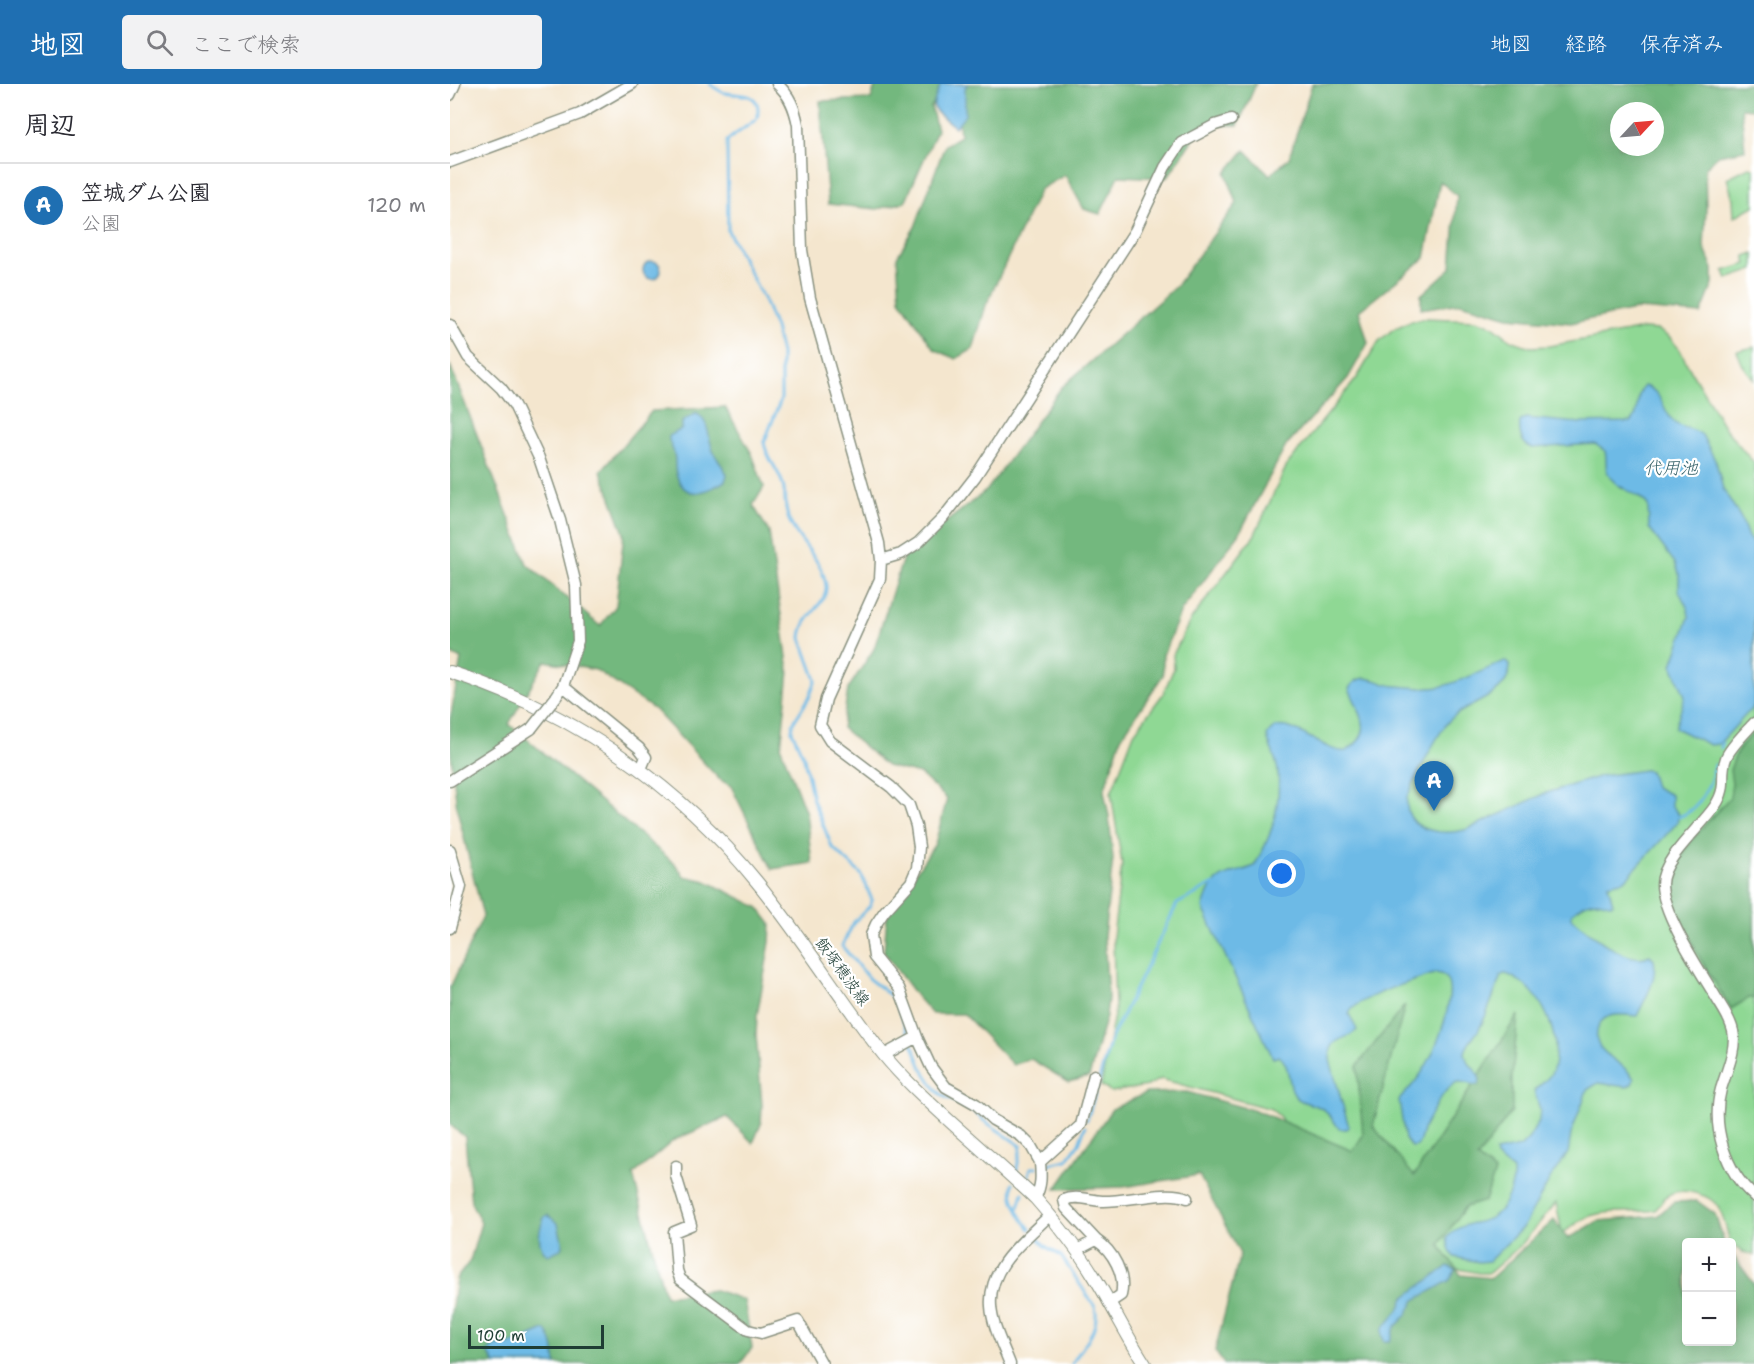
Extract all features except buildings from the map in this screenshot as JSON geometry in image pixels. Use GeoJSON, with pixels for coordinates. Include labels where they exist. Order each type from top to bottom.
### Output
{"type":"FeatureCollection","features":[{"type":"Feature","properties":{"kind":"main road","name":"飯塚穂波線"},"geometry":{"type":"LineString","coordinates":[[450,672],[484,682],[559,717],[603,743],[641,769],[686,806],[721,840],[757,882],[884,1055],[927,1100],[1035,1198],[1050,1215],[1077,1250],[1145,1364]]}},
{"type":"Feature","properties":{"kind":"street"},"geometry":{"type":"LineString","coordinates":[[450,95],[455,84]]}},
{"type":"Feature","properties":{"kind":"street"},"geometry":{"type":"LineString","coordinates":[[450,162],[580,114],[632,84]]}},
{"type":"Feature","properties":{"kind":"street"},"geometry":{"type":"LineString","coordinates":[[777,84],[789,98],[798,125],[802,250],[810,298],[879,543],[881,560],[880,579],[826,699],[820,725],[830,741],[891,788],[909,805],[916,826],[919,847],[917,868],[911,882],[876,924],[871,935],[874,957],[899,988],[931,1068],[946,1087],[976,1104],[993,1120],[1021,1136],[1035,1152],[1040,1162],[1041,1179],[1035,1198]]}},
{"type":"Feature","properties":{"kind":"street"},"geometry":{"type":"LineString","coordinates":[[881,560],[900,554],[918,543],[943,518],[975,477],[1135,231],[1165,167],[1181,142],[1215,125],[1231,120]]}},
{"type":"Feature","properties":{"kind":"street"},"geometry":{"type":"LineString","coordinates":[[450,326],[468,357],[501,388],[514,405],[539,458],[560,520],[576,585],[578,641],[563,686],[531,729],[450,781]]}},
{"type":"Feature","properties":{"kind":"street"},"geometry":{"type":"LineString","coordinates":[[563,686],[639,748],[646,757],[641,769]]}},
{"type":"Feature","properties":{"kind":"street"},"geometry":{"type":"LineString","coordinates":[[1754,723],[1726,758],[1723,791],[1714,807],[1683,843],[1663,878],[1662,885],[1668,911],[1728,1017],[1734,1034],[1717,1107],[1724,1149],[1731,1169],[1743,1186],[1754,1196]]}},
{"type":"Feature","properties":{"kind":"street"},"geometry":{"type":"LineString","coordinates":[[450,850],[461,887],[450,928]]}},
{"type":"Feature","properties":{"kind":"street"},"geometry":{"type":"LineString","coordinates":[[884,1055],[917,1037]]}},
{"type":"Feature","properties":{"kind":"street"},"geometry":{"type":"LineString","coordinates":[[1040,1162],[1081,1125],[1094,1074]]}},
{"type":"Feature","properties":{"kind":"street"},"geometry":{"type":"LineString","coordinates":[[676,1166],[676,1176],[692,1225],[674,1232],[677,1270],[680,1279],[748,1330],[761,1333],[798,1321],[822,1364]]}},
{"type":"Feature","properties":{"kind":"street"},"geometry":{"type":"LineString","coordinates":[[1109,1303],[1121,1295],[1122,1289],[1112,1254],[1066,1208],[1064,1200],[1070,1197],[1104,1201],[1179,1194],[1187,1198]]}},
{"type":"Feature","properties":{"kind":"street"},"geometry":{"type":"LineString","coordinates":[[1010,1364],[991,1306],[993,1284],[1001,1264],[1050,1215]]}},
{"type":"Feature","properties":{"kind":"street"},"geometry":{"type":"LineString","coordinates":[[1077,1250],[1096,1240]]}},
{"type":"Feature","properties":{"kind":"green space"},"geometry":{"type":"Polygon","coordinates":[[[876,84],[948,84],[931,107],[937,130],[905,202],[877,209],[828,204],[820,101],[871,99],[876,84]]]}},
{"type":"Feature","properties":{"kind":"green space"},"geometry":{"type":"Polygon","coordinates":[[[956,84],[1256,84],[1238,125],[1202,125],[1167,178],[1119,176],[1100,214],[1084,209],[1065,175],[1040,189],[986,305],[973,349],[956,359],[934,349],[900,299],[897,257],[915,227],[945,145],[960,136],[956,84]]]}},
{"type":"Feature","properties":{"kind":"green space"},"geometry":{"type":"Polygon","coordinates":[[[1312,84],[1754,84],[1754,109],[1741,108],[1745,150],[1718,155],[1705,168],[1704,247],[1713,269],[1713,284],[1701,314],[1640,309],[1571,323],[1509,317],[1461,303],[1421,309],[1421,295],[1451,268],[1457,196],[1440,181],[1425,258],[1359,311],[1368,343],[1348,378],[1286,446],[1239,534],[1181,611],[1163,655],[1163,675],[1121,738],[1104,791],[1113,859],[1104,936],[1108,998],[1106,1016],[1089,1077],[1068,1082],[1031,1059],[1013,1065],[964,1014],[932,1014],[884,952],[887,915],[935,844],[947,799],[920,774],[887,766],[842,728],[848,689],[874,649],[904,555],[987,490],[1061,388],[1176,286],[1237,203],[1226,173],[1245,150],[1270,175],[1289,158],[1312,84]]]}},
{"type":"Feature","properties":{"kind":"green space"},"geometry":{"type":"Polygon","coordinates":[[[1749,167],[1754,168],[1754,206],[1734,217],[1733,199],[1727,178],[1749,167]]]}},
{"type":"Feature","properties":{"kind":"green space"},"geometry":{"type":"Polygon","coordinates":[[[1754,253],[1754,270],[1727,279],[1724,271],[1747,264],[1745,256],[1754,253]]]}},
{"type":"Feature","properties":{"kind":"green space"},"geometry":{"type":"Polygon","coordinates":[[[1426,318],[1476,320],[1493,326],[1511,340],[1530,347],[1549,346],[1643,329],[1658,330],[1670,338],[1680,350],[1725,428],[1754,463],[1754,1255],[1743,1252],[1736,1247],[1736,1238],[1729,1238],[1722,1215],[1715,1203],[1704,1196],[1684,1191],[1669,1194],[1656,1210],[1598,1214],[1583,1219],[1562,1233],[1556,1203],[1521,1245],[1489,1273],[1424,1262],[1287,1129],[1280,1117],[1271,1109],[1161,1079],[1147,1086],[1111,1092],[1101,1086],[1115,1009],[1113,937],[1122,864],[1111,793],[1134,733],[1163,694],[1174,668],[1173,655],[1190,621],[1254,536],[1287,465],[1357,378],[1379,341],[1394,329],[1410,321],[1426,318]]]}},
{"type":"Feature","properties":{"kind":"green space"},"geometry":{"type":"Polygon","coordinates":[[[1754,347],[1754,380],[1742,364],[1737,351],[1754,347]]]}},
{"type":"Feature","properties":{"kind":"green space"},"geometry":{"type":"Polygon","coordinates":[[[450,365],[527,564],[600,626],[616,606],[624,533],[601,471],[652,411],[725,407],[752,454],[764,487],[753,505],[769,532],[789,671],[781,748],[806,813],[812,863],[772,869],[731,786],[719,779],[655,710],[596,670],[545,661],[509,724],[675,864],[684,876],[706,881],[758,907],[771,924],[756,1035],[762,1105],[761,1124],[753,1143],[727,1117],[674,1140],[633,1175],[665,1296],[715,1290],[744,1300],[752,1348],[740,1364],[450,1364],[450,1321],[456,1279],[470,1261],[481,1223],[471,1202],[465,1137],[450,1125],[450,988],[483,916],[457,809],[450,745],[450,720],[461,659],[450,653],[450,365]]]}},
{"type":"Feature","properties":{"kind":"green space"},"geometry":{"type":"Polygon","coordinates":[[[1754,732],[1754,998],[1749,998],[1731,1009],[1701,960],[1672,903],[1669,891],[1670,879],[1690,842],[1730,797],[1732,783],[1730,770],[1738,750],[1754,732]]]}},
{"type":"Feature","properties":{"kind":"green space"},"geometry":{"type":"Polygon","coordinates":[[[1405,1005],[1373,1126],[1414,1176],[1518,1015],[1512,1078],[1512,1111],[1477,1158],[1495,1172],[1485,1201],[1465,1207],[1439,1245],[1461,1275],[1491,1278],[1554,1220],[1568,1239],[1598,1221],[1657,1216],[1674,1202],[1697,1201],[1715,1214],[1723,1238],[1682,1238],[1682,1346],[1736,1346],[1736,1259],[1754,1284],[1754,1364],[1224,1364],[1215,1351],[1240,1254],[1199,1175],[1123,1187],[1056,1189],[1112,1109],[1146,1093],[1187,1092],[1260,1112],[1353,1151],[1363,1135],[1357,1066],[1405,1005]]]}},
{"type":"Feature","properties":{"kind":"water"},"geometry":{"type":"Polygon","coordinates":[[[941,84],[968,84],[965,88],[965,115],[955,127],[935,109],[934,100],[941,84]]]}},
{"type":"Feature","properties":{"kind":"water"},"geometry":{"type":"Polygon","coordinates":[[[648,261],[656,261],[661,266],[659,277],[648,279],[643,274],[643,266],[648,261]]]}},
{"type":"Feature","properties":{"kind":"water","name":"代用池"},"geometry":{"type":"Polygon","coordinates":[[[1644,386],[1655,392],[1675,423],[1702,435],[1716,462],[1723,489],[1754,545],[1754,703],[1753,707],[1719,744],[1710,745],[1675,728],[1685,696],[1672,665],[1689,617],[1688,609],[1679,591],[1679,573],[1675,563],[1649,528],[1648,505],[1638,496],[1614,482],[1606,468],[1605,451],[1595,444],[1532,448],[1525,444],[1520,434],[1520,422],[1525,418],[1578,423],[1631,422],[1636,414],[1639,395],[1644,386]]]}},
{"type":"Feature","properties":{"kind":"water"},"geometry":{"type":"Polygon","coordinates":[[[696,413],[704,421],[714,453],[727,475],[725,481],[718,485],[704,491],[690,492],[684,488],[675,471],[675,459],[669,436],[682,429],[682,422],[696,413]]]}},
{"type":"Feature","properties":{"kind":"water"},"geometry":{"type":"Polygon","coordinates":[[[1505,661],[1510,666],[1504,684],[1488,697],[1453,717],[1428,755],[1407,798],[1408,810],[1418,825],[1427,829],[1448,832],[1468,829],[1546,793],[1601,776],[1645,770],[1650,771],[1655,787],[1671,795],[1671,805],[1679,815],[1677,823],[1625,880],[1608,884],[1613,904],[1594,901],[1572,913],[1572,918],[1576,922],[1611,948],[1632,957],[1641,958],[1650,955],[1654,960],[1652,982],[1637,1016],[1616,1015],[1606,1018],[1599,1025],[1597,1035],[1602,1049],[1634,1079],[1632,1084],[1627,1087],[1598,1083],[1587,1090],[1571,1134],[1568,1153],[1553,1174],[1524,1226],[1489,1261],[1479,1262],[1454,1257],[1447,1238],[1462,1227],[1494,1216],[1501,1209],[1511,1188],[1513,1171],[1496,1157],[1495,1152],[1520,1147],[1529,1138],[1539,1121],[1540,1109],[1534,1091],[1551,1074],[1554,1066],[1553,1031],[1544,1008],[1530,989],[1509,975],[1501,976],[1482,1023],[1465,1053],[1467,1061],[1479,1077],[1478,1085],[1461,1082],[1451,1086],[1431,1114],[1419,1144],[1411,1147],[1405,1139],[1399,1100],[1422,1072],[1436,1045],[1449,998],[1449,988],[1445,977],[1436,973],[1374,995],[1363,1001],[1349,1014],[1357,1030],[1334,1043],[1330,1052],[1330,1060],[1349,1127],[1340,1129],[1324,1110],[1300,1101],[1295,1096],[1285,1064],[1279,1056],[1273,1058],[1203,908],[1214,884],[1229,874],[1254,866],[1266,844],[1274,821],[1279,785],[1276,763],[1267,736],[1274,728],[1292,729],[1326,746],[1346,751],[1361,737],[1363,730],[1361,714],[1349,688],[1360,679],[1366,678],[1396,686],[1434,688],[1464,679],[1505,661]]]}},
{"type":"Feature","properties":{"kind":"water"},"geometry":{"type":"Polygon","coordinates":[[[548,1215],[558,1224],[563,1246],[548,1255],[541,1246],[539,1236],[545,1216],[548,1215]]]}},
{"type":"Feature","properties":{"kind":"water"},"geometry":{"type":"Polygon","coordinates":[[[1448,1266],[1456,1270],[1449,1281],[1415,1300],[1406,1316],[1395,1327],[1390,1341],[1384,1341],[1383,1328],[1399,1310],[1404,1298],[1448,1266]]]}},
{"type":"Feature","properties":{"kind":"water"},"geometry":{"type":"Polygon","coordinates":[[[545,1330],[552,1341],[556,1364],[495,1364],[488,1352],[494,1346],[515,1343],[545,1330]]]}},
{"type":"Feature","properties":{"kind":"waterway"},"geometry":{"type":"LineString","coordinates":[[710,84],[722,92],[749,96],[756,102],[758,108],[755,120],[727,141],[728,231],[764,300],[775,328],[781,354],[781,399],[764,443],[783,485],[788,518],[821,568],[826,586],[823,599],[802,630],[801,638],[816,680],[809,698],[793,723],[792,731],[804,758],[813,800],[832,847],[861,874],[872,900],[870,906],[854,922],[842,946],[869,979],[894,998],[922,1068],[937,1091],[971,1109],[1021,1146],[1016,1174]]}},
{"type":"Feature","properties":{"kind":"waterway"},"geometry":{"type":"LineString","coordinates":[[1721,748],[1722,743]]}},
{"type":"Feature","properties":{"kind":"waterway"},"geometry":{"type":"LineString","coordinates":[[1679,817],[1692,809],[1703,796],[1715,765]]}},
{"type":"Feature","properties":{"kind":"waterway"},"geometry":{"type":"LineString","coordinates":[[1087,1120],[1111,1039],[1177,904],[1214,884]]}},
{"type":"Feature","properties":{"kind":"waterway"},"geometry":{"type":"LineString","coordinates":[[1044,1165],[1067,1160],[1079,1143],[1085,1127]]}},
{"type":"Feature","properties":{"kind":"waterway"},"geometry":{"type":"LineString","coordinates":[[1026,1184],[1031,1168],[1037,1167]]}},
{"type":"Feature","properties":{"kind":"waterway"},"geometry":{"type":"LineString","coordinates":[[1013,1183],[1014,1201],[1030,1229]]}},
{"type":"Feature","properties":{"kind":"waterway"},"geometry":{"type":"LineString","coordinates":[[1019,1207],[1023,1193]]}},
{"type":"Feature","properties":{"kind":"waterway"},"geometry":{"type":"LineString","coordinates":[[1034,1234],[1045,1246],[1061,1256],[1095,1307],[1093,1330],[1072,1364]]}},
{"type":"Feature","properties":{"kind":"place","name":"笠城ダム公園"},"geometry":{"type":"Point","coordinates":[1434,811]}}]}
